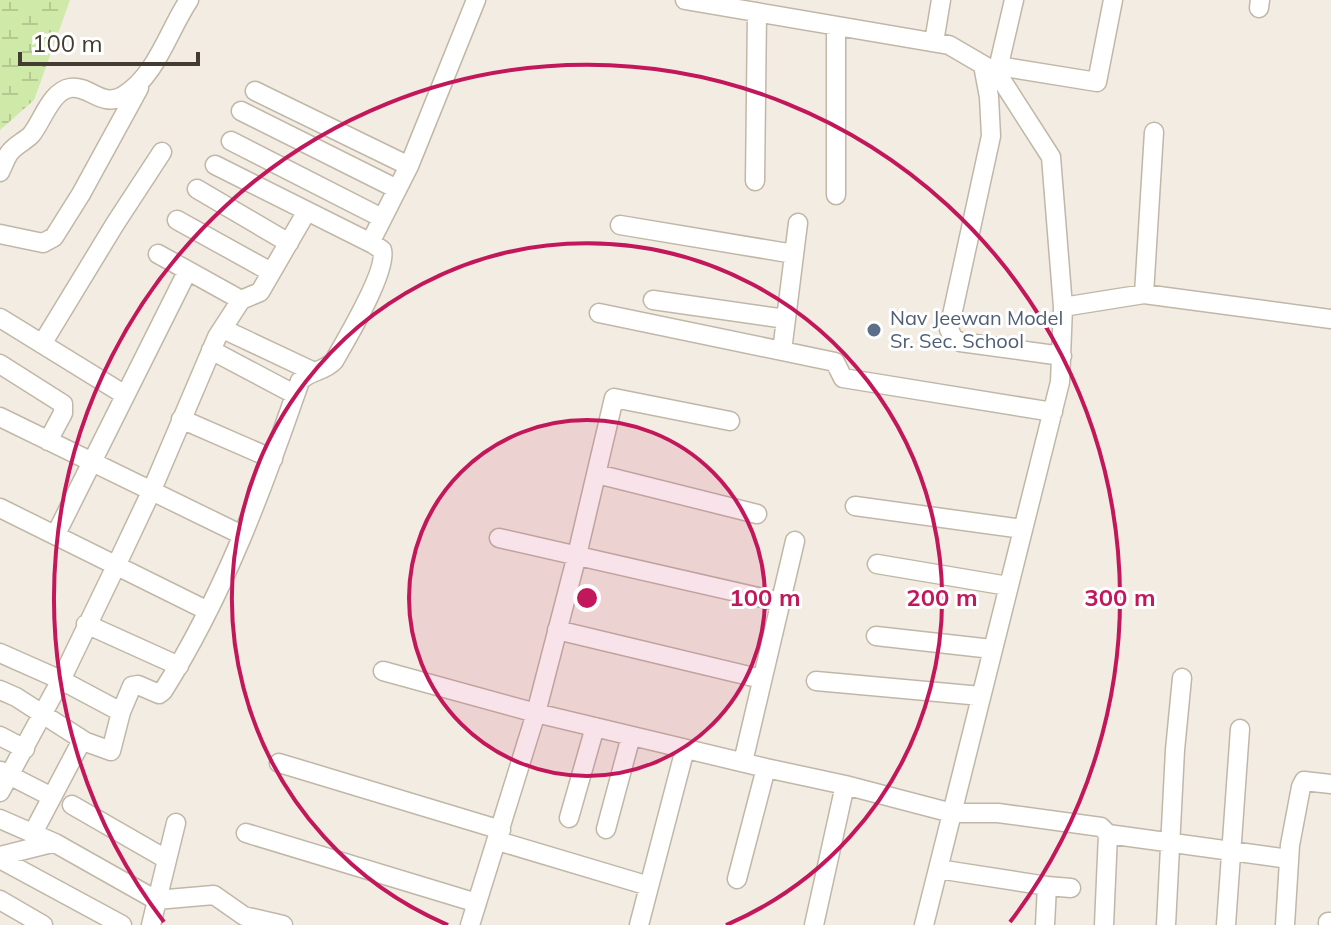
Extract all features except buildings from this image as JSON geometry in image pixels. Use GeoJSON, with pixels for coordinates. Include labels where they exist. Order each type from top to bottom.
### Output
{"type":"FeatureCollection","features":[{"type":"Feature","properties":{"kind":"street"},"geometry":{"type":"LineString","coordinates":[[0,234],[43,243],[54,237],[189,0]]}},
{"type":"Feature","properties":{"kind":"street"},"geometry":{"type":"LineString","coordinates":[[373,244],[372,239],[409,166],[476,0]]}},
{"type":"Feature","properties":{"kind":"street"},"geometry":{"type":"LineString","coordinates":[[685,0],[934,42],[949,45],[993,68],[1097,82],[1113,0]]}},
{"type":"Feature","properties":{"kind":"street"},"geometry":{"type":"LineString","coordinates":[[934,42],[941,0]]}},
{"type":"Feature","properties":{"kind":"street"},"geometry":{"type":"LineString","coordinates":[[1014,0],[993,68],[989,97],[991,136],[949,329],[953,338],[960,342],[1062,356]]}},
{"type":"Feature","properties":{"kind":"street"},"geometry":{"type":"LineString","coordinates":[[755,181],[757,12]]}},
{"type":"Feature","properties":{"kind":"street"},"geometry":{"type":"LineString","coordinates":[[836,26],[836,195]]}},
{"type":"Feature","properties":{"kind":"street"},"geometry":{"type":"LineString","coordinates":[[924,925],[1053,412],[1062,356],[1063,307],[1051,157],[993,68]]}},
{"type":"Feature","properties":{"kind":"street"},"geometry":{"type":"LineString","coordinates":[[0,172],[8,154],[28,138],[52,101],[63,92],[70,88],[83,90],[98,98],[117,99],[148,71]]}},
{"type":"Feature","properties":{"kind":"street"},"geometry":{"type":"LineString","coordinates":[[255,91],[409,166]]}},
{"type":"Feature","properties":{"kind":"street"},"geometry":{"type":"LineString","coordinates":[[241,111],[397,189]]}},
{"type":"Feature","properties":{"kind":"street"},"geometry":{"type":"LineString","coordinates":[[1144,294],[1154,132]]}},
{"type":"Feature","properties":{"kind":"street"},"geometry":{"type":"LineString","coordinates":[[231,141],[382,218]]}},
{"type":"Feature","properties":{"kind":"street"},"geometry":{"type":"LineString","coordinates":[[42,344],[162,152]]}},
{"type":"Feature","properties":{"kind":"street"},"geometry":{"type":"LineString","coordinates":[[0,690],[43,713],[86,742],[111,751],[121,712],[132,686],[138,685],[159,694],[179,666],[242,535],[300,381],[312,371],[329,367],[334,361],[384,261],[382,250],[373,244],[215,165]]}},
{"type":"Feature","properties":{"kind":"street"},"geometry":{"type":"LineString","coordinates":[[197,189],[289,243]]}},
{"type":"Feature","properties":{"kind":"street"},"geometry":{"type":"LineString","coordinates":[[52,797],[3,779],[25,749],[61,680],[151,492],[211,350],[241,300],[260,292],[307,211]]}},
{"type":"Feature","properties":{"kind":"street"},"geometry":{"type":"LineString","coordinates":[[177,220],[271,272]]}},
{"type":"Feature","properties":{"kind":"street"},"geometry":{"type":"LineString","coordinates":[[782,351],[798,223]]}},
{"type":"Feature","properties":{"kind":"street"},"geometry":{"type":"LineString","coordinates":[[620,225],[794,254]]}},
{"type":"Feature","properties":{"kind":"street"},"geometry":{"type":"LineString","coordinates":[[158,254],[241,300]]}},
{"type":"Feature","properties":{"kind":"street"},"geometry":{"type":"LineString","coordinates":[[56,534],[187,272]]}},
{"type":"Feature","properties":{"kind":"street"},"geometry":{"type":"LineString","coordinates":[[1063,307],[1144,294],[1331,319]]}},
{"type":"Feature","properties":{"kind":"street"},"geometry":{"type":"LineString","coordinates":[[653,300],[786,319]]}},
{"type":"Feature","properties":{"kind":"street"},"geometry":{"type":"LineString","coordinates":[[599,313],[835,362],[843,378],[1053,412]]}},
{"type":"Feature","properties":{"kind":"street"},"geometry":{"type":"LineString","coordinates":[[0,318],[125,395]]}},
{"type":"Feature","properties":{"kind":"street"},"geometry":{"type":"LineString","coordinates":[[223,329],[312,371]]}},
{"type":"Feature","properties":{"kind":"street"},"geometry":{"type":"LineString","coordinates":[[211,350],[294,394]]}},
{"type":"Feature","properties":{"kind":"street"},"geometry":{"type":"LineString","coordinates":[[0,364],[63,404],[63,413],[48,441]]}},
{"type":"Feature","properties":{"kind":"street"},"geometry":{"type":"LineString","coordinates":[[470,925],[536,713],[614,398],[730,421]]}},
{"type":"Feature","properties":{"kind":"street"},"geometry":{"type":"LineString","coordinates":[[0,417],[242,535]]}},
{"type":"Feature","properties":{"kind":"street"},"geometry":{"type":"LineString","coordinates":[[181,419],[273,459]]}},
{"type":"Feature","properties":{"kind":"street"},"geometry":{"type":"LineString","coordinates":[[597,474],[757,514]]}},
{"type":"Feature","properties":{"kind":"street"},"geometry":{"type":"LineString","coordinates":[[855,506],[1023,529]]}},
{"type":"Feature","properties":{"kind":"street"},"geometry":{"type":"LineString","coordinates":[[0,508],[208,611]]}},
{"type":"Feature","properties":{"kind":"street"},"geometry":{"type":"LineString","coordinates":[[499,538],[780,602]]}},
{"type":"Feature","properties":{"kind":"street"},"geometry":{"type":"LineString","coordinates":[[743,762],[795,541]]}},
{"type":"Feature","properties":{"kind":"street"},"geometry":{"type":"LineString","coordinates":[[877,564],[1008,586]]}},
{"type":"Feature","properties":{"kind":"street"},"geometry":{"type":"LineString","coordinates":[[86,624],[179,666]]}},
{"type":"Feature","properties":{"kind":"street"},"geometry":{"type":"LineString","coordinates":[[557,630],[762,679]]}},
{"type":"Feature","properties":{"kind":"street"},"geometry":{"type":"LineString","coordinates":[[876,636],[992,649]]}},
{"type":"Feature","properties":{"kind":"street"},"geometry":{"type":"LineString","coordinates":[[0,653],[61,680],[121,712]]}},
{"type":"Feature","properties":{"kind":"street"},"geometry":{"type":"LineString","coordinates":[[383,671],[536,713],[952,813],[998,813],[1101,827],[1108,834],[1289,859]]}},
{"type":"Feature","properties":{"kind":"street"},"geometry":{"type":"LineString","coordinates":[[1166,925],[1182,678]]}},
{"type":"Feature","properties":{"kind":"street"},"geometry":{"type":"LineString","coordinates":[[816,681],[981,696]]}},
{"type":"Feature","properties":{"kind":"street"},"geometry":{"type":"LineString","coordinates":[[569,818],[595,727]]}},
{"type":"Feature","properties":{"kind":"street"},"geometry":{"type":"LineString","coordinates":[[1226,925],[1240,729]]}},
{"type":"Feature","properties":{"kind":"street"},"geometry":{"type":"LineString","coordinates":[[0,736],[25,749]]}},
{"type":"Feature","properties":{"kind":"street"},"geometry":{"type":"LineString","coordinates":[[606,829],[631,736]]}},
{"type":"Feature","properties":{"kind":"street"},"geometry":{"type":"LineString","coordinates":[[33,833],[81,742],[86,742]]}},
{"type":"Feature","properties":{"kind":"street"},"geometry":{"type":"LineString","coordinates":[[639,925],[685,749]]}},
{"type":"Feature","properties":{"kind":"street"},"geometry":{"type":"LineString","coordinates":[[279,763],[649,886]]}},
{"type":"Feature","properties":{"kind":"street"},"geometry":{"type":"LineString","coordinates":[[737,879],[766,768]]}},
{"type":"Feature","properties":{"kind":"street"},"geometry":{"type":"LineString","coordinates":[[1285,925],[1297,800],[1304,781],[1331,784]]}},
{"type":"Feature","properties":{"kind":"street"},"geometry":{"type":"LineString","coordinates":[[814,925],[845,785]]}},
{"type":"Feature","properties":{"kind":"street"},"geometry":{"type":"LineString","coordinates":[[72,805],[166,859]]}},
{"type":"Feature","properties":{"kind":"street"},"geometry":{"type":"LineString","coordinates":[[0,819],[55,843],[156,900],[214,895],[244,916],[283,925]]}},
{"type":"Feature","properties":{"kind":"street"},"geometry":{"type":"LineString","coordinates":[[151,925],[176,823]]}},
{"type":"Feature","properties":{"kind":"street"},"geometry":{"type":"LineString","coordinates":[[246,833],[477,903]]}},
{"type":"Feature","properties":{"kind":"street"},"geometry":{"type":"LineString","coordinates":[[1104,925],[1108,834]]}},
{"type":"Feature","properties":{"kind":"street"},"geometry":{"type":"LineString","coordinates":[[0,857],[47,842],[55,843]]}},
{"type":"Feature","properties":{"kind":"street"},"geometry":{"type":"LineString","coordinates":[[0,857],[122,925]]}},
{"type":"Feature","properties":{"kind":"street"},"geometry":{"type":"LineString","coordinates":[[938,869],[1071,888]]}},
{"type":"Feature","properties":{"kind":"street"},"geometry":{"type":"LineString","coordinates":[[1045,925],[1047,886]]}},
{"type":"Feature","properties":{"kind":"street"},"geometry":{"type":"LineString","coordinates":[[0,900],[43,925]]}},
{"type":"Feature","properties":{"kind":"green space"},"geometry":{"type":"Polygon","coordinates":[[[0,0],[70,0],[34,100],[0,130],[0,0]]]}},
{"type":"Feature","properties":{"kind":"place","name":"Nav Jeewan Model Sr. Sec. School"},"geometry":{"type":"Point","coordinates":[874,330]}}]}
